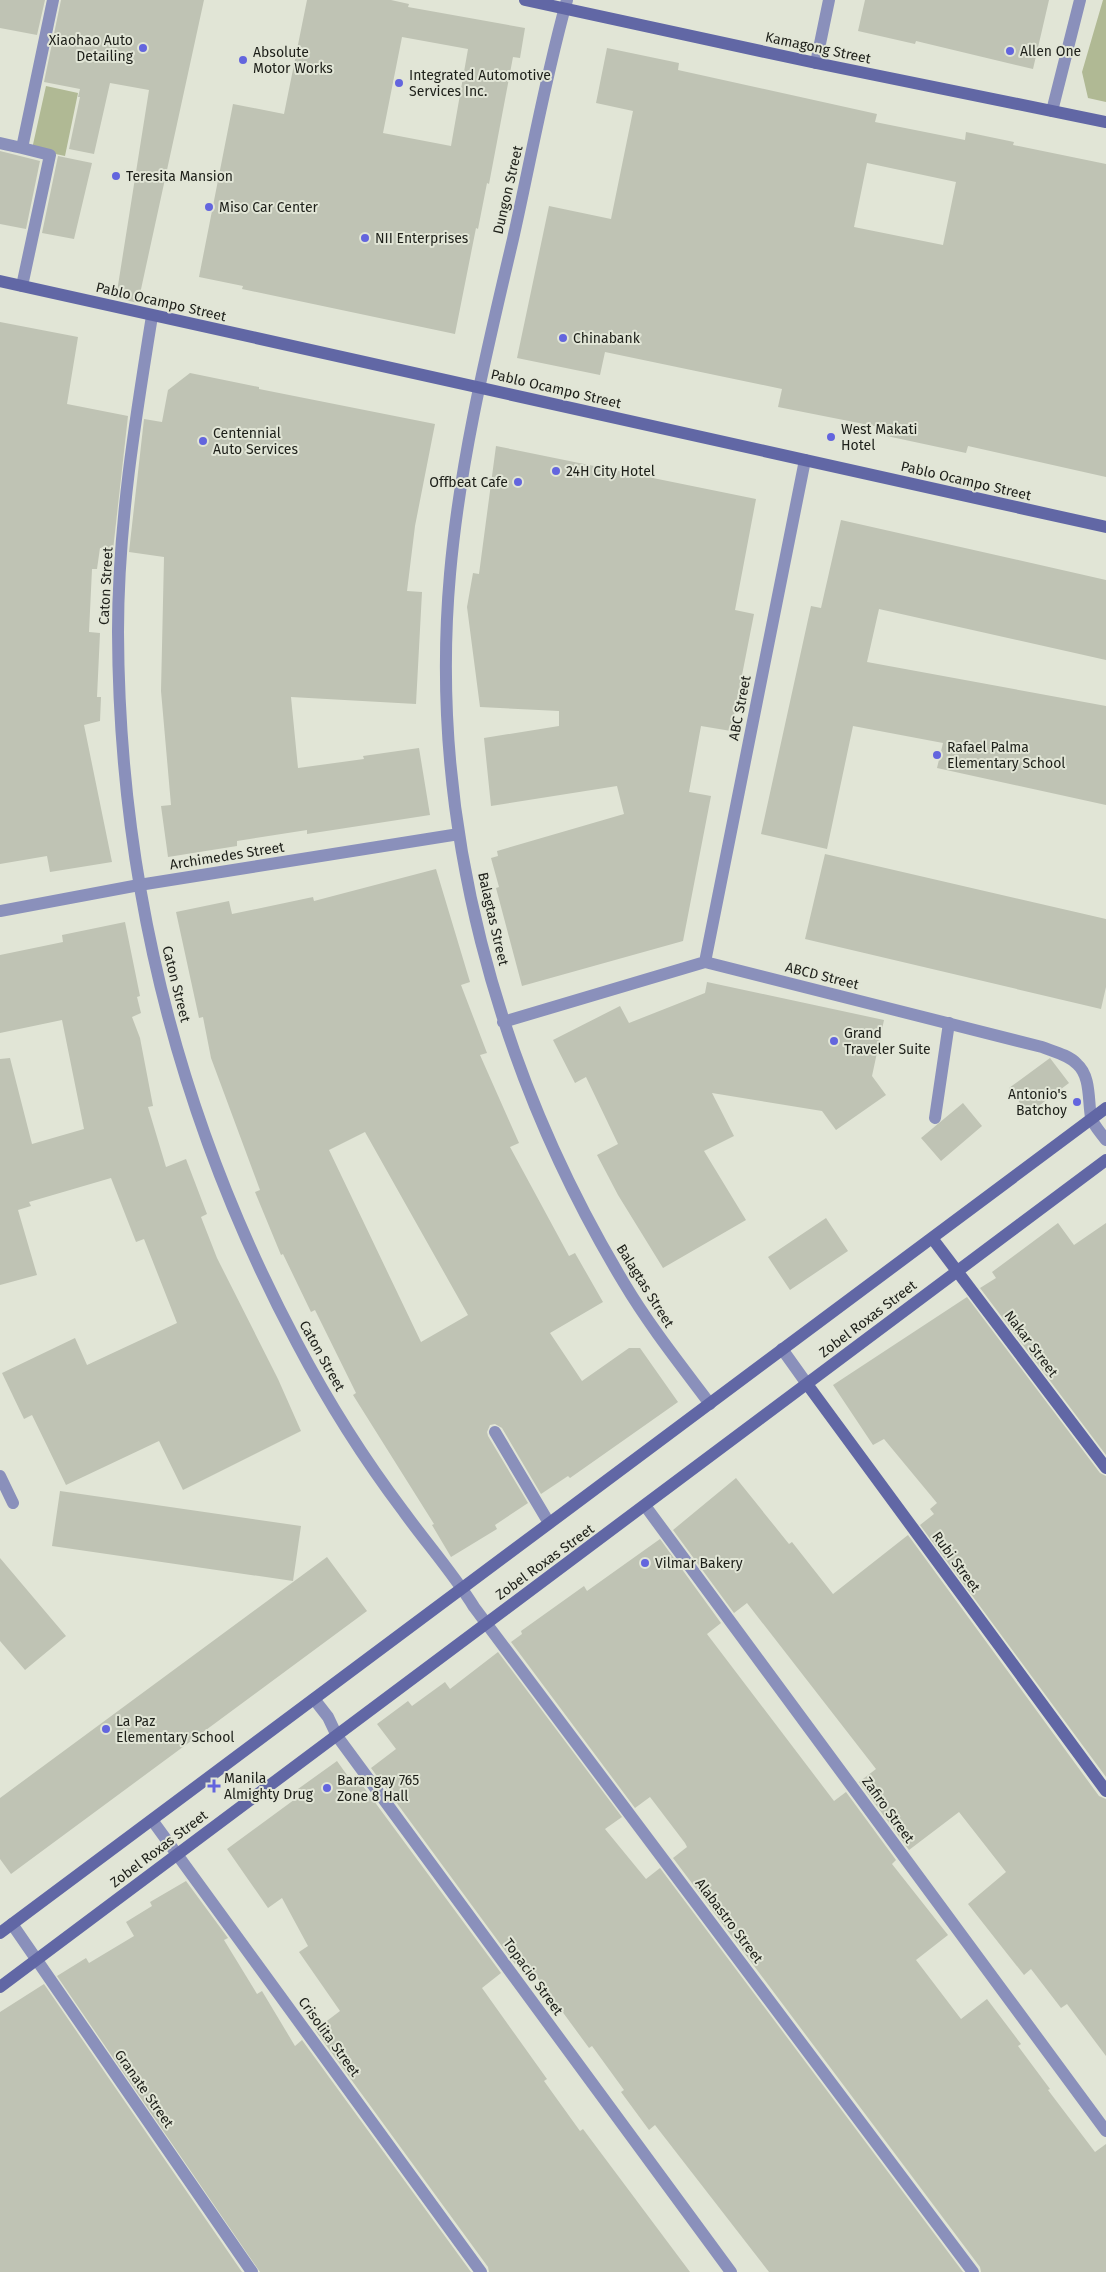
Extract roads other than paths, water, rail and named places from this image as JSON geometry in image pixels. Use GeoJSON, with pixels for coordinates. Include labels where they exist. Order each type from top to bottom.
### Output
{"type":"FeatureCollection","features":[{"type":"Feature","properties":{"kind":"main road","name":"Kamagong Street"},"geometry":{"type":"LineString","coordinates":[[525,0],[566,5],[816,63],[1106,122]]}},
{"type":"Feature","properties":{"kind":"main road","name":"Pablo Ocampo Street"},"geometry":{"type":"LineString","coordinates":[[0,282],[1106,527]]}},
{"type":"Feature","properties":{"kind":"main road","name":"Zobel Roxas Street"},"geometry":{"type":"LineString","coordinates":[[0,1932],[1106,1108]]}},
{"type":"Feature","properties":{"kind":"main road","name":"Zobel Roxas Street"},"geometry":{"type":"LineString","coordinates":[[0,1987],[487,1623],[646,1507],[1106,1160]]}},
{"type":"Feature","properties":{"kind":"main road","name":"Nakar Street"},"geometry":{"type":"LineString","coordinates":[[932,1238],[1106,1468]]}},
{"type":"Feature","properties":{"kind":"main road","name":"Rubi Street"},"geometry":{"type":"LineString","coordinates":[[807,1384],[1106,1791]]}},
{"type":"Feature","properties":{"kind":"street"},"geometry":{"type":"LineString","coordinates":[[22,148],[53,0]]}},
{"type":"Feature","properties":{"kind":"street"},"geometry":{"type":"LineString","coordinates":[[816,63],[829,0]]}},
{"type":"Feature","properties":{"kind":"street"},"geometry":{"type":"LineString","coordinates":[[1052,111],[1080,0]]}},
{"type":"Feature","properties":{"kind":"street","name":"Dungon Street"},"geometry":{"type":"LineString","coordinates":[[479,388],[566,5]]}},
{"type":"Feature","properties":{"kind":"street"},"geometry":{"type":"LineString","coordinates":[[0,143],[50,154],[22,286]]}},
{"type":"Feature","properties":{"kind":"street","name":"Caton Street"},"geometry":{"type":"LineString","coordinates":[[152,316],[125,503],[118,631],[123,758],[139,885],[158,981],[184,1076],[216,1168],[254,1258],[298,1345],[347,1430],[403,1511],[462,1588]]}},
{"type":"Feature","properties":{"kind":"street","name":"Balagtas Street"},"geometry":{"type":"LineString","coordinates":[[479,388],[466,450],[456,514],[448,605],[448,706],[452,770],[460,834],[478,929],[504,1022],[528,1090],[556,1157],[589,1222],[625,1285],[666,1346],[710,1404]]}},
{"type":"Feature","properties":{"kind":"street","name":"ABC Street"},"geometry":{"type":"LineString","coordinates":[[705,962],[805,460]]}},
{"type":"Feature","properties":{"kind":"street","name":"Archimedes Street"},"geometry":{"type":"LineString","coordinates":[[0,911],[139,885],[460,834]]}},
{"type":"Feature","properties":{"kind":"street"},"geometry":{"type":"LineString","coordinates":[[504,1022],[705,962]]}},
{"type":"Feature","properties":{"kind":"street","name":"ABCD Street"},"geometry":{"type":"LineString","coordinates":[[705,962],[1042,1046],[1077,1063],[1082,1071],[1089,1094],[1091,1119]]}},
{"type":"Feature","properties":{"kind":"street"},"geometry":{"type":"LineString","coordinates":[[935,1118],[949,1023]]}},
{"type":"Feature","properties":{"kind":"street"},"geometry":{"type":"LineString","coordinates":[[1091,1119],[1106,1140]]}},
{"type":"Feature","properties":{"kind":"street","name":"Rubi Street"},"geometry":{"type":"LineString","coordinates":[[782,1349],[807,1384]]}},
{"type":"Feature","properties":{"kind":"street"},"geometry":{"type":"LineString","coordinates":[[495,1432],[549,1523]]}},
{"type":"Feature","properties":{"kind":"street"},"geometry":{"type":"LineString","coordinates":[[0,1476],[13,1503]]}},
{"type":"Feature","properties":{"kind":"street","name":"Zafiro Street"},"geometry":{"type":"LineString","coordinates":[[646,1507],[1106,2131]]}},
{"type":"Feature","properties":{"kind":"street","name":"Alabastro Street"},"geometry":{"type":"LineString","coordinates":[[462,1588],[973,2272]]}},
{"type":"Feature","properties":{"kind":"street","name":"Topacio Street"},"geometry":{"type":"LineString","coordinates":[[314,1699],[328,1717],[337,1736],[731,2272]]}},
{"type":"Feature","properties":{"kind":"street","name":"Crisolita Street"},"geometry":{"type":"LineString","coordinates":[[152,1820],[481,2272]]}},
{"type":"Feature","properties":{"kind":"street","name":"Granate Street"},"geometry":{"type":"LineString","coordinates":[[12,1924],[252,2272]]}},
{"type":"Feature","properties":{"kind":"place","name":"Xiaohao Auto Detailing"},"geometry":{"type":"Point","coordinates":[143,48]}},
{"type":"Feature","properties":{"kind":"place","name":"Allen One"},"geometry":{"type":"Point","coordinates":[1010,51]}},
{"type":"Feature","properties":{"kind":"place","name":"Absolute Motor Works"},"geometry":{"type":"Point","coordinates":[243,60]}},
{"type":"Feature","properties":{"kind":"place","name":"Integrated Automotive Services Inc."},"geometry":{"type":"Point","coordinates":[399,83]}},
{"type":"Feature","properties":{"kind":"place","name":"Teresita Mansion"},"geometry":{"type":"Point","coordinates":[116,176]}},
{"type":"Feature","properties":{"kind":"place","name":"Miso Car Center"},"geometry":{"type":"Point","coordinates":[209,207]}},
{"type":"Feature","properties":{"kind":"place","name":"NII Enterprises"},"geometry":{"type":"Point","coordinates":[365,238]}},
{"type":"Feature","properties":{"kind":"place","name":"Chinabank"},"geometry":{"type":"Point","coordinates":[563,338]}},
{"type":"Feature","properties":{"kind":"place","name":"West Makati Hotel"},"geometry":{"type":"Point","coordinates":[831,437]}},
{"type":"Feature","properties":{"kind":"place","name":"Centennial Auto Services"},"geometry":{"type":"Point","coordinates":[203,441]}},
{"type":"Feature","properties":{"kind":"place","name":"24H City Hotel"},"geometry":{"type":"Point","coordinates":[556,471]}},
{"type":"Feature","properties":{"kind":"place","name":"Offbeat Cafe"},"geometry":{"type":"Point","coordinates":[518,482]}},
{"type":"Feature","properties":{"kind":"place","name":"Rafael Palma Elementary School"},"geometry":{"type":"Point","coordinates":[937,755]}},
{"type":"Feature","properties":{"kind":"place","name":"Grand Traveler Suite"},"geometry":{"type":"Point","coordinates":[834,1041]}},
{"type":"Feature","properties":{"kind":"place","name":"Antonio's Batchoy"},"geometry":{"type":"Point","coordinates":[1077,1102]}},
{"type":"Feature","properties":{"kind":"place","name":"Vilmar Bakery"},"geometry":{"type":"Point","coordinates":[645,1563]}},
{"type":"Feature","properties":{"kind":"place","name":"La Paz Elementary School"},"geometry":{"type":"Point","coordinates":[106,1729]}},
{"type":"Feature","properties":{"kind":"place","name":"Manila Almighty Drug"},"geometry":{"type":"Point","coordinates":[214,1786]}},
{"type":"Feature","properties":{"kind":"place","name":"Barangay 765 Zone 8 Hall"},"geometry":{"type":"Point","coordinates":[327,1788]}}]}
